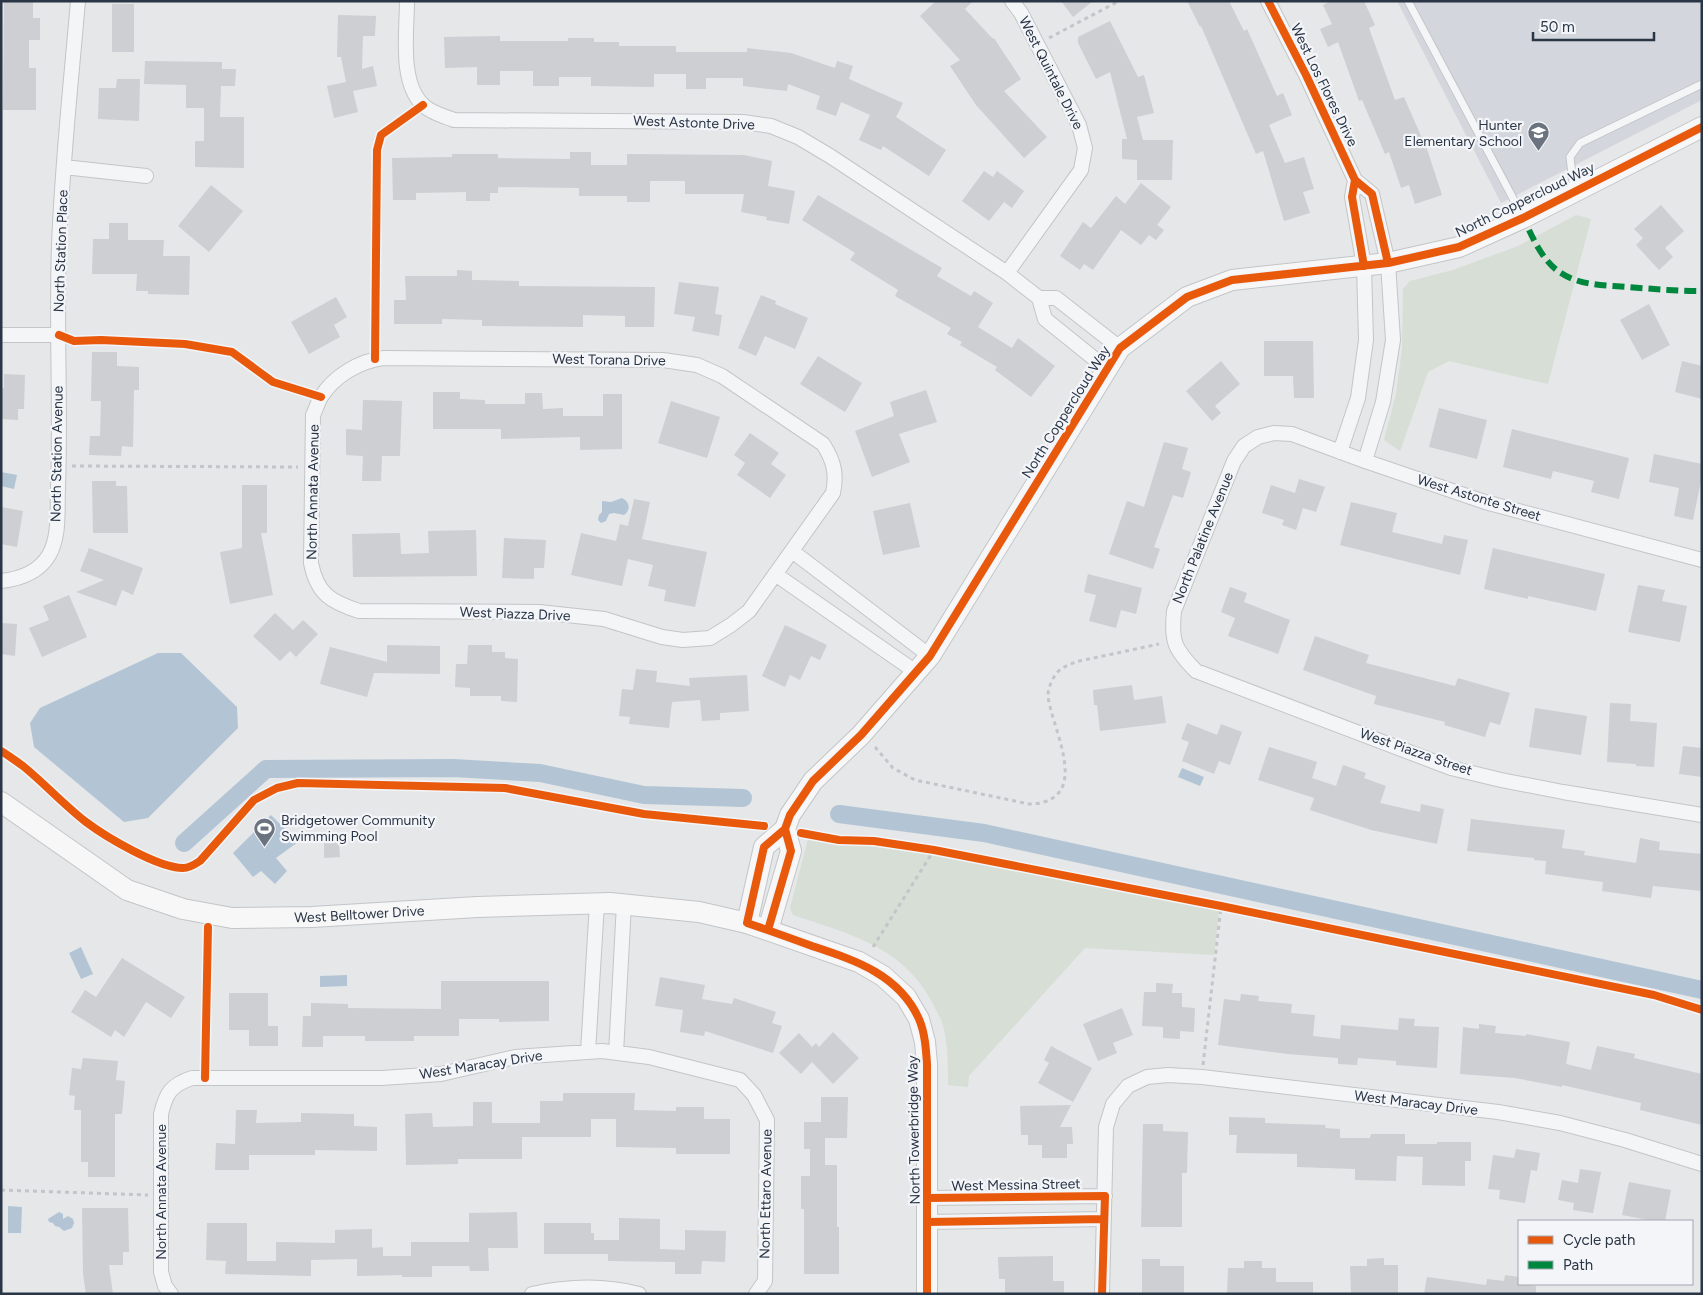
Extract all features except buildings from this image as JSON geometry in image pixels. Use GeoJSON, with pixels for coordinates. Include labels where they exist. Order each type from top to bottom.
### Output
{"type":"FeatureCollection","features":[{"type":"Feature","properties":{"kind":"street","name":"North Station Place"},"geometry":{"type":"LineString","coordinates":[[59,335],[59,247],[78,1]]}},
{"type":"Feature","properties":{"kind":"street","name":"West Astonte Drive"},"geometry":{"type":"LineString","coordinates":[[407,1],[407,70],[412,88],[423,105],[437,114],[454,120],[743,122],[770,126],[798,137],[830,156],[1007,273],[1039,298],[1056,298],[1120,348]]}},
{"type":"Feature","properties":{"kind":"street","name":"West Quintale Drive"},"geometry":{"type":"LineString","coordinates":[[1007,273],[1081,170],[1086,148],[1079,125],[1038,43],[1012,1]]}},
{"type":"Feature","properties":{"kind":"street","name":"West Los Flores Drive"},"geometry":{"type":"LineString","coordinates":[[1268,1],[1306,75],[1355,180],[1372,194],[1388,263],[1393,340],[1383,402],[1365,461]]}},
{"type":"Feature","properties":{"kind":"street","name":"North Coppercloud Way"},"geometry":{"type":"LineString","coordinates":[[747,923],[764,848],[785,828],[790,815],[813,780],[861,735],[930,656],[1120,348],[1187,298],[1232,280],[1388,263],[1459,247],[1523,218],[1702,126]]}},
{"type":"Feature","properties":{"kind":"street"},"geometry":{"type":"LineString","coordinates":[[64,167],[146,176]]}},
{"type":"Feature","properties":{"kind":"street","name":"West Los Flores Drive"},"geometry":{"type":"LineString","coordinates":[[1340,452],[1358,398],[1366,340],[1364,266],[1352,197],[1355,180]]}},
{"type":"Feature","properties":{"kind":"street"},"geometry":{"type":"LineString","coordinates":[[1039,298],[1045,319],[1107,369]]}},
{"type":"Feature","properties":{"kind":"street"},"geometry":{"type":"LineString","coordinates":[[1,335],[59,335]]}},
{"type":"Feature","properties":{"kind":"street","name":"North Station Avenue"},"geometry":{"type":"LineString","coordinates":[[1,581],[20,578],[38,568],[49,555],[56,537],[59,466],[59,335]]}},
{"type":"Feature","properties":{"kind":"street","name":"West Torana Drive"},"geometry":{"type":"LineString","coordinates":[[346,372],[359,364],[384,358],[663,360],[697,366],[722,376],[823,444],[830,456],[835,469],[836,480],[833,493],[792,551]]}},
{"type":"Feature","properties":{"kind":"street","name":"North Annata Avenue"},"geometry":{"type":"LineString","coordinates":[[323,591],[314,577],[311,563],[313,415],[321,397],[346,372]]}},
{"type":"Feature","properties":{"kind":"street","name":"West Astonte Street"},"geometry":{"type":"LineString","coordinates":[[1258,437],[1274,434],[1292,434],[1486,502],[1702,560]]}},
{"type":"Feature","properties":{"kind":"street","name":"North Palatine Avenue"},"geometry":{"type":"LineString","coordinates":[[1177,649],[1172,629],[1174,610],[1234,461],[1244,446],[1258,437]]}},
{"type":"Feature","properties":{"kind":"street"},"geometry":{"type":"LineString","coordinates":[[916,672],[776,574],[792,551],[930,656]]}},
{"type":"Feature","properties":{"kind":"street","name":"West Piazza Drive"},"geometry":{"type":"LineString","coordinates":[[323,591],[338,605],[359,611],[539,612],[604,619],[662,637],[683,640],[710,638],[731,625],[749,611],[776,574]]}},
{"type":"Feature","properties":{"kind":"street","name":"West Piazza Street"},"geometry":{"type":"LineString","coordinates":[[1177,649],[1196,671],[1451,768],[1546,788],[1702,816]]}},
{"type":"Feature","properties":{"kind":"street","name":"West Belltower Drive"},"geometry":{"type":"LineString","coordinates":[[1,802],[127,890],[183,909],[232,918],[312,917],[477,906],[596,903],[699,912],[747,923]]}},
{"type":"Feature","properties":{"kind":"street"},"geometry":{"type":"LineString","coordinates":[[768,930],[791,851],[785,828]]}},
{"type":"Feature","properties":{"kind":"street"},"geometry":{"type":"LineString","coordinates":[[588,1052],[596,903]]}},
{"type":"Feature","properties":{"kind":"street"},"geometry":{"type":"LineString","coordinates":[[616,1052],[624,904]]}},
{"type":"Feature","properties":{"kind":"street","name":"North Towerbridge Way"},"geometry":{"type":"LineString","coordinates":[[747,923],[863,964],[883,976],[906,998],[919,1019],[925,1042],[927,1064],[927,1294]]}},
{"type":"Feature","properties":{"kind":"street","name":"West Maracay Drive"},"geometry":{"type":"LineString","coordinates":[[170,1089],[181,1081],[192,1078],[382,1078],[441,1074],[515,1057],[602,1051],[649,1057],[740,1080],[754,1095]]}},
{"type":"Feature","properties":{"kind":"street","name":"West Maracay Drive"},"geometry":{"type":"LineString","coordinates":[[1105,1196],[1106,1127],[1112,1104],[1128,1086],[1147,1077],[1168,1075],[1498,1112],[1588,1130],[1702,1164]]}},
{"type":"Feature","properties":{"kind":"street","name":"North Annata Avenue"},"geometry":{"type":"LineString","coordinates":[[170,1089],[164,1100],[161,1114],[161,1272],[165,1286],[171,1294]]}},
{"type":"Feature","properties":{"kind":"street","name":"North Ettaro Avenue"},"geometry":{"type":"LineString","coordinates":[[754,1095],[767,1120],[765,1281],[756,1294]]}},
{"type":"Feature","properties":{"kind":"street"},"geometry":{"type":"LineString","coordinates":[[1102,1294],[1105,1196]]}},
{"type":"Feature","properties":{"kind":"street","name":"West Messina Street"},"geometry":{"type":"LineString","coordinates":[[927,1198],[1105,1196]]}},
{"type":"Feature","properties":{"kind":"street"},"geometry":{"type":"LineString","coordinates":[[927,1222],[1104,1219]]}},
{"type":"Feature","properties":{"kind":"street"},"geometry":{"type":"LineString","coordinates":[[532,1294],[588,1287],[622,1290],[640,1294]]}},
{"type":"Feature","properties":{"kind":"lane"},"geometry":{"type":"LineString","coordinates":[[1408,1],[1523,218]]}},
{"type":"Feature","properties":{"kind":"lane"},"geometry":{"type":"LineString","coordinates":[[1574,191],[1570,157],[1580,143],[1702,84]]}},
{"type":"Feature","properties":{"kind":"path"},"geometry":{"type":"LineString","coordinates":[[1038,43],[1119,1]]}},
{"type":"Feature","properties":{"kind":"path"},"geometry":{"type":"LineString","coordinates":[[59,466],[313,467]]}},
{"type":"Feature","properties":{"kind":"path"},"geometry":{"type":"LineString","coordinates":[[875,746],[893,768],[915,780],[1029,804],[1044,803],[1054,798],[1062,790],[1066,780],[1066,767],[1048,694],[1056,674],[1062,668],[1076,662],[1159,644]]}},
{"type":"Feature","properties":{"kind":"path"},"geometry":{"type":"LineString","coordinates":[[873,947],[934,850]]}},
{"type":"Feature","properties":{"kind":"path"},"geometry":{"type":"LineString","coordinates":[[1203,1066],[1221,906]]}},
{"type":"Feature","properties":{"kind":"path"},"geometry":{"type":"LineString","coordinates":[[205,1065],[208,927]]}},
{"type":"Feature","properties":{"kind":"path"},"geometry":{"type":"LineString","coordinates":[[1,1190],[148,1195]]}},
{"type":"Feature","properties":{"kind":"shaded area","name":"Hunter Elementary School"},"geometry":{"type":"Polygon","coordinates":[[[1397,1],[1702,1],[1702,100],[1501,203],[1397,1]]]}},
{"type":"Feature","properties":{"kind":"shaded area"},"geometry":{"type":"Polygon","coordinates":[[[1576,215],[1591,219],[1548,384],[1449,361],[1428,372],[1400,451],[1384,440],[1396,394],[1402,349],[1403,289],[1410,281],[1453,270],[1518,246],[1576,215]]]}},
{"type":"Feature","properties":{"kind":"shaded area"},"geometry":{"type":"Polygon","coordinates":[[[808,839],[874,845],[926,853],[1217,909],[1219,911],[1214,955],[1085,948],[969,1076],[968,1087],[948,1085],[947,1050],[942,1022],[921,985],[907,969],[874,945],[855,936],[793,915],[790,908],[808,839]]]}},
{"type":"Feature","properties":{"kind":"water"},"geometry":{"type":"Polygon","coordinates":[[[1,472],[17,475],[14,489],[1,486],[1,472]]]}},
{"type":"Feature","properties":{"kind":"water"},"geometry":{"type":"Polygon","coordinates":[[[622,498],[628,504],[629,508],[626,513],[624,515],[609,514],[606,521],[601,523],[598,520],[602,512],[602,501],[611,502],[622,498]]]}},
{"type":"Feature","properties":{"kind":"water"},"geometry":{"type":"Polygon","coordinates":[[[158,653],[181,653],[237,707],[238,728],[148,818],[124,822],[34,747],[30,723],[40,708],[158,653]]]}},
{"type":"Feature","properties":{"kind":"water"},"geometry":{"type":"Polygon","coordinates":[[[1182,768],[1204,777],[1200,786],[1178,777],[1182,768]]]}},
{"type":"Feature","properties":{"kind":"water","name":"Bridgetower Community Swimming Pool"},"geometry":{"type":"Polygon","coordinates":[[[271,815],[298,842],[276,858],[287,871],[275,884],[261,871],[253,877],[233,853],[271,815]]]}},
{"type":"Feature","properties":{"kind":"water"},"geometry":{"type":"Polygon","coordinates":[[[81,947],[93,974],[81,979],[69,953],[81,947]]]}},
{"type":"Feature","properties":{"kind":"water"},"geometry":{"type":"Polygon","coordinates":[[[347,975],[347,986],[320,987],[320,976],[347,975]]]}},
{"type":"Feature","properties":{"kind":"water"},"geometry":{"type":"Polygon","coordinates":[[[8,1206],[22,1207],[21,1233],[8,1233],[8,1206]]]}},
{"type":"Feature","properties":{"kind":"water"},"geometry":{"type":"Polygon","coordinates":[[[59,1212],[63,1214],[63,1219],[68,1216],[73,1219],[72,1228],[64,1231],[49,1222],[48,1219],[59,1212]]]}},
{"type":"Feature","properties":{"kind":"waterway"},"geometry":{"type":"LineString","coordinates":[[184,843],[266,769],[453,768],[540,773],[644,795],[743,798]]}},
{"type":"Feature","properties":{"kind":"waterway"},"geometry":{"type":"LineString","coordinates":[[839,814],[984,833],[1702,990]]}},
{"type":"Feature","properties":{"kind":"marked path"},"geometry":{"type":"LineString","coordinates":[[1529,230],[1538,248],[1551,265],[1561,273],[1585,283],[1665,290],[1702,291]]}},
{"type":"Feature","properties":{"kind":"cycle path"},"geometry":{"type":"LineString","coordinates":[[1268,1],[1306,75],[1355,180]]}},
{"type":"Feature","properties":{"kind":"cycle path"},"geometry":{"type":"LineString","coordinates":[[375,359],[377,150],[381,135],[423,105]]}},
{"type":"Feature","properties":{"kind":"cycle path"},"geometry":{"type":"LineString","coordinates":[[927,1294],[927,1064],[921,1024],[900,991],[874,971],[844,957],[747,923],[764,847],[785,829],[790,815],[813,781],[861,735],[930,656],[1120,348],[1187,297],[1232,280],[1388,263],[1459,247],[1523,218],[1702,127]]}},
{"type":"Feature","properties":{"kind":"cycle path"},"geometry":{"type":"LineString","coordinates":[[1364,266],[1352,197],[1355,180],[1372,194],[1388,263]]}},
{"type":"Feature","properties":{"kind":"cycle path"},"geometry":{"type":"LineString","coordinates":[[59,335],[74,341],[101,340],[185,344],[232,352],[273,382],[321,397]]}},
{"type":"Feature","properties":{"kind":"cycle path"},"geometry":{"type":"LineString","coordinates":[[1,751],[23,766],[86,822],[106,836],[133,851],[172,867],[183,868],[192,866],[200,861],[254,800],[277,788],[298,783],[505,788],[644,814],[764,826]]}},
{"type":"Feature","properties":{"kind":"cycle path"},"geometry":{"type":"LineString","coordinates":[[768,930],[791,851],[785,829]]}},
{"type":"Feature","properties":{"kind":"cycle path"},"geometry":{"type":"LineString","coordinates":[[801,833],[839,840],[874,841],[934,850],[1221,906],[1654,995],[1702,1010]]}},
{"type":"Feature","properties":{"kind":"cycle path"},"geometry":{"type":"LineString","coordinates":[[205,1078],[208,927]]}},
{"type":"Feature","properties":{"kind":"cycle path"},"geometry":{"type":"LineString","coordinates":[[927,1198],[1105,1196],[1102,1294]]}},
{"type":"Feature","properties":{"kind":"cycle path"},"geometry":{"type":"LineString","coordinates":[[927,1222],[1104,1219]]}},
{"type":"Feature","properties":{"kind":"place","name":"Hunter Elementary School"},"geometry":{"type":"Point","coordinates":[1538,152]}},
{"type":"Feature","properties":{"kind":"place","name":"Bridgetower Community Swimming Pool"},"geometry":{"type":"Point","coordinates":[265,847]}}]}
